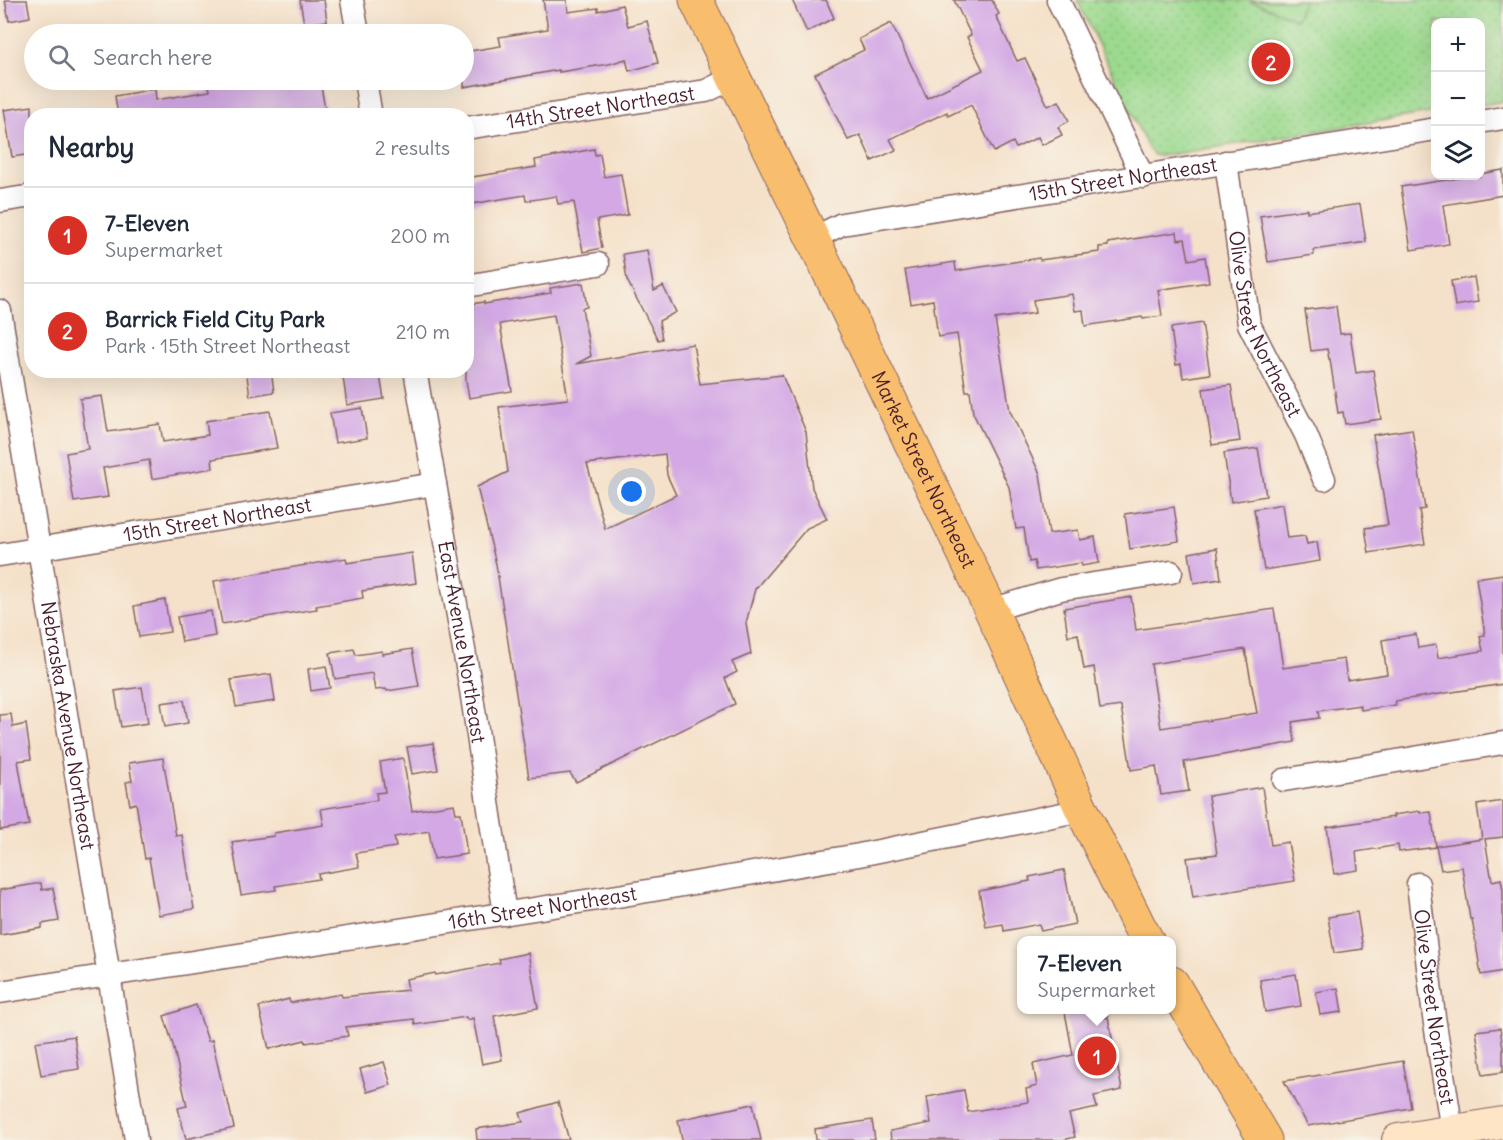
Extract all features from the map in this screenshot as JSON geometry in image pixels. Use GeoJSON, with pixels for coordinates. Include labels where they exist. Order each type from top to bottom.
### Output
{"type":"FeatureCollection","features":[{"type":"Feature","properties":{"kind":"main road","name":"Market Street Northeast"},"geometry":{"type":"LineString","coordinates":[[696,0],[991,610],[1082,810],[1145,936]]}},
{"type":"Feature","properties":{"kind":"main road"},"geometry":{"type":"LineString","coordinates":[[1176,990],[1265,1140]]}},
{"type":"Feature","properties":{"kind":"main road"},"geometry":{"type":"LineString","coordinates":[[1398,1140],[1503,1123]]}},
{"type":"Feature","properties":{"kind":"street"},"geometry":{"type":"LineString","coordinates":[[352,0],[356,24]]}},
{"type":"Feature","properties":{"kind":"street"},"geometry":{"type":"LineString","coordinates":[[1058,0],[1143,177]]}},
{"type":"Feature","properties":{"kind":"street","name":"14th Street Northeast"},"geometry":{"type":"LineString","coordinates":[[474,127],[706,91],[733,78]]}},
{"type":"Feature","properties":{"kind":"street"},"geometry":{"type":"LineString","coordinates":[[367,90],[370,108]]}},
{"type":"Feature","properties":{"kind":"street"},"geometry":{"type":"LineString","coordinates":[[1485,121],[1503,118]]}},
{"type":"Feature","properties":{"kind":"street","name":"15th Street Northeast"},"geometry":{"type":"LineString","coordinates":[[813,239],[842,224],[1431,130]]}},
{"type":"Feature","properties":{"kind":"street","name":"Olive Street Northeast"},"geometry":{"type":"LineString","coordinates":[[1226,162],[1249,324],[1306,435],[1324,479]]}},
{"type":"Feature","properties":{"kind":"street"},"geometry":{"type":"LineString","coordinates":[[0,201],[24,197]]}},
{"type":"Feature","properties":{"kind":"street"},"geometry":{"type":"LineString","coordinates":[[474,285],[598,264]]}},
{"type":"Feature","properties":{"kind":"street","name":"Nebraska Avenue Northeast"},"geometry":{"type":"LineString","coordinates":[[0,310],[135,1140]]}},
{"type":"Feature","properties":{"kind":"street","name":"East Avenue Northeast"},"geometry":{"type":"LineString","coordinates":[[416,378],[471,690],[506,914]]}},
{"type":"Feature","properties":{"kind":"street","name":"15th Street Northeast"},"geometry":{"type":"LineString","coordinates":[[0,555],[435,484]]}},
{"type":"Feature","properties":{"kind":"street"},"geometry":{"type":"LineString","coordinates":[[991,610],[1061,589],[1171,572]]}},
{"type":"Feature","properties":{"kind":"street"},"geometry":{"type":"LineString","coordinates":[[1284,780],[1503,743]]}},
{"type":"Feature","properties":{"kind":"street","name":"16th Street Northeast"},"geometry":{"type":"LineString","coordinates":[[0,992],[506,914],[859,855],[1082,810]]}},
{"type":"Feature","properties":{"kind":"street","name":"Olive Street Northeast"},"geometry":{"type":"LineString","coordinates":[[1418,884],[1434,1017],[1452,1131]]}},
{"type":"Feature","properties":{"kind":"green space"},"geometry":{"type":"Polygon","coordinates":[[[1077,0],[1503,0],[1503,101],[1485,104],[1485,18],[1431,18],[1431,113],[1162,156],[1154,155],[1148,148],[1077,0]]]}},
{"type":"Feature","properties":{"kind":"green space"},"geometry":{"type":"Polygon","coordinates":[[[1249,0],[1304,0],[1296,19],[1249,0]]]}},
{"type":"Feature","properties":{"kind":"building"},"geometry":{"type":"Polygon","coordinates":[[[5,0],[27,0],[30,17],[9,21],[5,0]]]}},
{"type":"Feature","properties":{"kind":"building"},"geometry":{"type":"Polygon","coordinates":[[[300,0],[324,0],[327,21],[304,24],[300,0]]]}},
{"type":"Feature","properties":{"kind":"building"},"geometry":{"type":"Polygon","coordinates":[[[543,0],[567,0],[568,12],[598,8],[598,11],[622,5],[628,26],[647,21],[658,63],[629,71],[626,59],[609,64],[559,72],[559,70],[474,85],[474,50],[501,46],[499,37],[548,29],[543,0]]]}},
{"type":"Feature","properties":{"kind":"building"},"geometry":{"type":"Polygon","coordinates":[[[792,0],[826,0],[834,18],[807,32],[792,0]]]}},
{"type":"Feature","properties":{"kind":"building"},"geometry":{"type":"Polygon","coordinates":[[[954,0],[992,0],[999,14],[996,16],[1017,61],[1025,58],[1048,106],[1059,101],[1069,121],[1058,127],[1062,135],[1042,145],[1038,137],[1016,148],[1013,142],[994,152],[971,105],[948,116],[947,112],[890,139],[896,150],[872,161],[860,135],[848,140],[815,74],[864,50],[859,39],[891,23],[927,98],[983,70],[967,37],[971,35],[954,0]]]}},
{"type":"Feature","properties":{"kind":"building"},"geometry":{"type":"Polygon","coordinates":[[[155,90],[156,100],[210,91],[322,90],[325,108],[117,108],[115,96],[155,90]]]}},
{"type":"Feature","properties":{"kind":"building"},"geometry":{"type":"Polygon","coordinates":[[[32,106],[32,108],[24,108],[24,155],[12,157],[4,110],[32,106]]]}},
{"type":"Feature","properties":{"kind":"building"},"geometry":{"type":"Polygon","coordinates":[[[594,149],[595,155],[600,154],[604,177],[621,174],[628,215],[597,220],[602,248],[583,252],[574,202],[558,204],[556,196],[526,201],[525,195],[474,204],[474,177],[536,167],[535,160],[594,149]]]}},
{"type":"Feature","properties":{"kind":"building"},"geometry":{"type":"Polygon","coordinates":[[[1503,170],[1503,195],[1443,205],[1449,244],[1411,250],[1401,187],[1446,180],[1485,180],[1485,173],[1503,170]]]}},
{"type":"Feature","properties":{"kind":"building"},"geometry":{"type":"Polygon","coordinates":[[[1360,204],[1366,242],[1313,250],[1314,255],[1268,262],[1260,216],[1360,204]]]}},
{"type":"Feature","properties":{"kind":"building"},"geometry":{"type":"Polygon","coordinates":[[[1177,232],[1178,240],[1185,239],[1189,260],[1205,257],[1209,282],[1158,290],[1162,316],[1085,326],[1083,310],[1075,311],[1072,294],[1033,300],[1035,313],[995,319],[1010,411],[1040,474],[1049,534],[1078,530],[1080,540],[1095,537],[1099,563],[1082,566],[1081,563],[1036,570],[1034,561],[1029,562],[1024,528],[1016,529],[1009,487],[973,413],[970,391],[966,391],[957,334],[938,337],[933,300],[911,304],[905,270],[955,262],[956,271],[1039,258],[1040,260],[1099,252],[1099,247],[1108,246],[1108,243],[1177,232]]]}},
{"type":"Feature","properties":{"kind":"building"},"geometry":{"type":"Polygon","coordinates":[[[647,250],[654,291],[663,286],[676,312],[659,321],[662,339],[658,340],[627,280],[623,254],[647,250]]]}},
{"type":"Feature","properties":{"kind":"building"},"geometry":{"type":"Polygon","coordinates":[[[1474,277],[1478,302],[1455,306],[1451,281],[1474,277]]]}},
{"type":"Feature","properties":{"kind":"building"},"geometry":{"type":"Polygon","coordinates":[[[583,283],[587,307],[582,308],[591,356],[576,364],[693,344],[700,384],[782,375],[806,432],[812,488],[827,519],[807,528],[755,589],[746,623],[751,654],[732,662],[737,672],[725,678],[735,704],[576,782],[570,773],[529,778],[496,564],[477,487],[508,472],[499,407],[568,399],[554,315],[500,324],[512,391],[469,398],[466,380],[466,378],[474,378],[474,304],[551,293],[550,288],[583,283]],[[665,454],[587,464],[605,529],[676,495],[667,475],[665,454]]]}},
{"type":"Feature","properties":{"kind":"building"},"geometry":{"type":"Polygon","coordinates":[[[1336,306],[1340,334],[1350,333],[1356,373],[1373,370],[1381,419],[1345,424],[1343,412],[1338,413],[1327,349],[1311,351],[1305,310],[1336,306]]]}},
{"type":"Feature","properties":{"kind":"building"},"geometry":{"type":"Polygon","coordinates":[[[1202,323],[1210,374],[1183,378],[1181,364],[1176,365],[1171,328],[1202,323]]]}},
{"type":"Feature","properties":{"kind":"building"},"geometry":{"type":"Polygon","coordinates":[[[247,378],[272,378],[274,392],[250,396],[247,378]]]}},
{"type":"Feature","properties":{"kind":"building"},"geometry":{"type":"Polygon","coordinates":[[[343,378],[380,378],[384,399],[347,405],[343,378]]]}},
{"type":"Feature","properties":{"kind":"building"},"geometry":{"type":"Polygon","coordinates":[[[1231,385],[1240,441],[1212,445],[1203,389],[1231,385]]]}},
{"type":"Feature","properties":{"kind":"building"},"geometry":{"type":"Polygon","coordinates":[[[102,396],[108,432],[160,424],[163,442],[208,435],[206,421],[270,411],[277,448],[212,459],[213,468],[152,479],[149,460],[103,468],[108,497],[74,502],[66,453],[88,449],[80,399],[102,396]]]}},
{"type":"Feature","properties":{"kind":"building"},"geometry":{"type":"Polygon","coordinates":[[[362,408],[367,438],[335,443],[330,413],[362,408]]]}},
{"type":"Feature","properties":{"kind":"building"},"geometry":{"type":"Polygon","coordinates":[[[1412,429],[1425,509],[1419,510],[1425,544],[1369,553],[1365,528],[1388,525],[1373,435],[1412,429]]]}},
{"type":"Feature","properties":{"kind":"building"},"geometry":{"type":"Polygon","coordinates":[[[1258,448],[1266,496],[1231,502],[1224,453],[1258,448]]]}},
{"type":"Feature","properties":{"kind":"building"},"geometry":{"type":"Polygon","coordinates":[[[1282,504],[1287,538],[1305,536],[1307,544],[1317,542],[1320,561],[1264,570],[1254,509],[1282,504]]]}},
{"type":"Feature","properties":{"kind":"building"},"geometry":{"type":"Polygon","coordinates":[[[1174,507],[1179,541],[1130,549],[1125,514],[1174,507]]]}},
{"type":"Feature","properties":{"kind":"building"},"geometry":{"type":"Polygon","coordinates":[[[1217,548],[1221,579],[1194,583],[1189,553],[1217,548]]]}},
{"type":"Feature","properties":{"kind":"building"},"geometry":{"type":"Polygon","coordinates":[[[412,553],[416,583],[362,591],[363,598],[316,606],[317,609],[222,624],[214,581],[346,558],[347,563],[412,553]]]}},
{"type":"Feature","properties":{"kind":"building"},"geometry":{"type":"Polygon","coordinates":[[[1503,574],[1503,684],[1395,701],[1396,705],[1361,710],[1360,705],[1318,711],[1319,718],[1292,722],[1295,742],[1184,762],[1189,791],[1161,795],[1156,766],[1131,770],[1121,706],[1100,709],[1094,667],[1084,669],[1078,634],[1068,636],[1064,608],[1131,597],[1136,630],[1274,609],[1283,668],[1344,659],[1347,680],[1387,674],[1382,640],[1416,634],[1418,648],[1436,645],[1438,658],[1483,651],[1480,636],[1485,635],[1476,578],[1503,574]],[[1245,649],[1151,664],[1161,728],[1257,713],[1245,649]]]}},
{"type":"Feature","properties":{"kind":"building"},"geometry":{"type":"Polygon","coordinates":[[[165,600],[170,632],[139,637],[134,606],[165,600]]]}},
{"type":"Feature","properties":{"kind":"building"},"geometry":{"type":"Polygon","coordinates":[[[211,611],[215,636],[182,642],[177,617],[211,611]]]}},
{"type":"Feature","properties":{"kind":"building"},"geometry":{"type":"Polygon","coordinates":[[[354,649],[356,655],[412,649],[419,686],[387,691],[386,689],[375,690],[372,673],[335,679],[330,653],[354,649]]]}},
{"type":"Feature","properties":{"kind":"building"},"geometry":{"type":"Polygon","coordinates":[[[326,666],[330,688],[311,691],[308,669],[326,666]]]}},
{"type":"Feature","properties":{"kind":"building"},"geometry":{"type":"Polygon","coordinates":[[[271,674],[275,701],[236,707],[231,680],[271,674]]]}},
{"type":"Feature","properties":{"kind":"building"},"geometry":{"type":"Polygon","coordinates":[[[142,687],[148,723],[121,727],[115,691],[142,687]]]}},
{"type":"Feature","properties":{"kind":"building"},"geometry":{"type":"Polygon","coordinates":[[[184,700],[188,723],[165,727],[161,703],[184,700]]]}},
{"type":"Feature","properties":{"kind":"building"},"geometry":{"type":"Polygon","coordinates":[[[11,714],[13,727],[26,724],[31,759],[18,761],[29,825],[0,830],[0,715],[11,714]]]}},
{"type":"Feature","properties":{"kind":"building"},"geometry":{"type":"Polygon","coordinates":[[[433,743],[438,770],[412,774],[407,747],[433,743]]]}},
{"type":"Feature","properties":{"kind":"building"},"geometry":{"type":"Polygon","coordinates":[[[163,758],[176,836],[182,835],[194,909],[159,915],[149,858],[145,859],[136,803],[130,805],[126,782],[132,781],[129,763],[163,758]]]}},
{"type":"Feature","properties":{"kind":"building"},"geometry":{"type":"Polygon","coordinates":[[[403,758],[412,811],[454,804],[456,813],[461,813],[467,854],[434,859],[429,831],[394,837],[396,847],[356,853],[359,867],[318,874],[319,879],[275,886],[276,890],[241,895],[232,842],[324,825],[321,809],[377,800],[376,793],[385,792],[380,762],[403,758]]]}},
{"type":"Feature","properties":{"kind":"building"},"geometry":{"type":"Polygon","coordinates":[[[1262,787],[1271,845],[1288,842],[1295,881],[1193,897],[1187,858],[1217,854],[1208,796],[1262,787]]]}},
{"type":"Feature","properties":{"kind":"building"},"geometry":{"type":"Polygon","coordinates":[[[1503,801],[1503,837],[1485,839],[1492,881],[1501,879],[1503,890],[1503,971],[1481,975],[1462,867],[1441,870],[1436,846],[1482,839],[1477,805],[1503,801]]]}},
{"type":"Feature","properties":{"kind":"building"},"geometry":{"type":"Polygon","coordinates":[[[1420,811],[1420,813],[1431,812],[1436,847],[1399,852],[1398,845],[1356,852],[1358,870],[1334,874],[1327,827],[1420,811]]]}},
{"type":"Feature","properties":{"kind":"building"},"geometry":{"type":"Polygon","coordinates":[[[1064,870],[1075,924],[1041,931],[1039,924],[1004,931],[1003,924],[986,927],[979,891],[1030,881],[1029,877],[1064,870]]]}},
{"type":"Feature","properties":{"kind":"building"},"geometry":{"type":"Polygon","coordinates":[[[41,883],[42,890],[53,888],[59,921],[42,924],[42,928],[0,935],[0,890],[41,883]]]}},
{"type":"Feature","properties":{"kind":"building"},"geometry":{"type":"Polygon","coordinates":[[[1357,912],[1363,949],[1334,953],[1328,917],[1357,912]]]}},
{"type":"Feature","properties":{"kind":"building"},"geometry":{"type":"Polygon","coordinates":[[[528,953],[538,1008],[494,1016],[502,1060],[482,1064],[473,1018],[467,1020],[466,1017],[415,1025],[414,1019],[346,1027],[348,1036],[306,1043],[305,1040],[269,1049],[259,1007],[289,999],[290,1003],[341,994],[342,997],[408,990],[406,979],[500,963],[499,959],[528,953]]]}},
{"type":"Feature","properties":{"kind":"building"},"geometry":{"type":"Polygon","coordinates":[[[1296,974],[1301,1006],[1265,1012],[1260,980],[1296,974]]]}},
{"type":"Feature","properties":{"kind":"building"},"geometry":{"type":"Polygon","coordinates":[[[1338,988],[1342,1012],[1320,1015],[1316,992],[1338,988]]]}},
{"type":"Feature","properties":{"kind":"building"},"geometry":{"type":"Polygon","coordinates":[[[196,1005],[208,1041],[212,1040],[234,1128],[186,1139],[178,1108],[187,1106],[164,1016],[196,1005]]]}},
{"type":"Feature","properties":{"kind":"building"},"geometry":{"type":"Polygon","coordinates":[[[1065,1014],[1103,1014],[1104,1018],[1108,1017],[1122,1090],[1094,1096],[1097,1108],[1069,1114],[1075,1137],[1063,1140],[891,1140],[890,1131],[931,1123],[927,1097],[964,1090],[968,1112],[1028,1102],[1026,1089],[1037,1086],[1033,1064],[1073,1055],[1065,1014]]]}},
{"type":"Feature","properties":{"kind":"building"},"geometry":{"type":"Polygon","coordinates":[[[1500,1028],[1503,1072],[1483,1075],[1476,1031],[1500,1028]]]}},
{"type":"Feature","properties":{"kind":"building"},"geometry":{"type":"Polygon","coordinates":[[[74,1036],[79,1069],[41,1075],[35,1042],[74,1036]]]}},
{"type":"Feature","properties":{"kind":"building"},"geometry":{"type":"Polygon","coordinates":[[[1403,1061],[1411,1108],[1308,1126],[1284,1081],[1403,1061]]]}},
{"type":"Feature","properties":{"kind":"building"},"geometry":{"type":"Polygon","coordinates":[[[384,1062],[391,1085],[367,1092],[360,1069],[384,1062]]]}},
{"type":"Feature","properties":{"kind":"building"},"geometry":{"type":"Polygon","coordinates":[[[558,1102],[569,1140],[477,1140],[476,1129],[523,1122],[520,1113],[558,1102]]]}},
{"type":"Feature","properties":{"kind":"building"},"geometry":{"type":"Polygon","coordinates":[[[753,1104],[761,1140],[682,1140],[678,1120],[753,1104]]]}},
{"type":"Feature","properties":{"kind":"building"},"geometry":{"type":"Polygon","coordinates":[[[872,1120],[875,1140],[816,1140],[815,1129],[872,1120]]]}},
{"type":"Feature","properties":{"kind":"place","name":"Barrick Field City Park"},"geometry":{"type":"Point","coordinates":[1271,62]}},
{"type":"Feature","properties":{"kind":"place","name":"7-Eleven"},"geometry":{"type":"Point","coordinates":[1097,1056]}}]}
